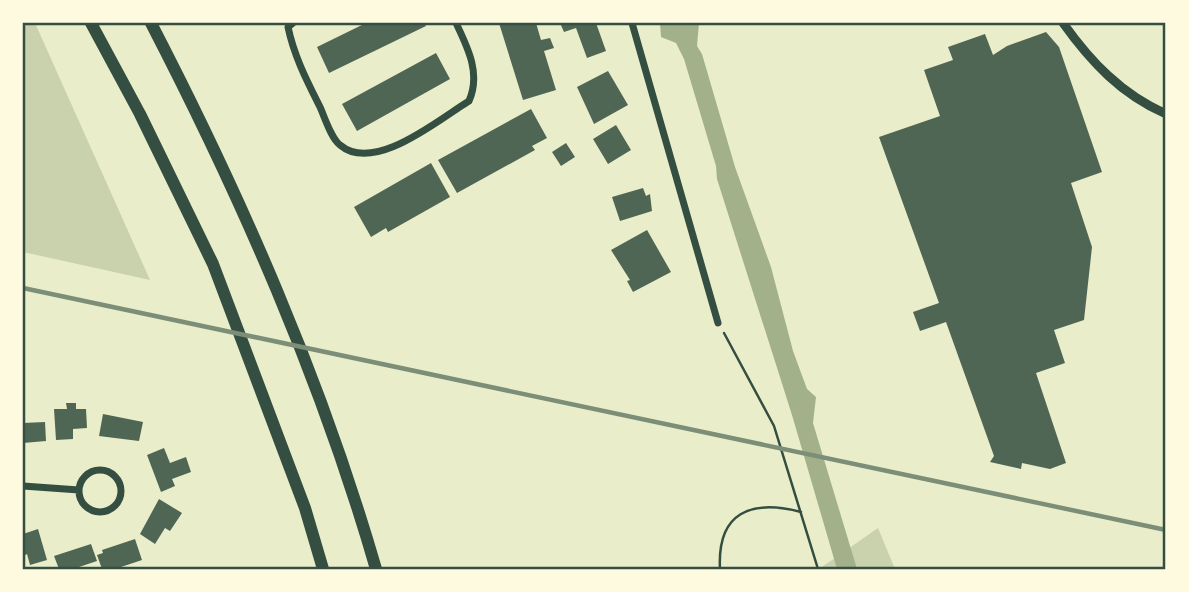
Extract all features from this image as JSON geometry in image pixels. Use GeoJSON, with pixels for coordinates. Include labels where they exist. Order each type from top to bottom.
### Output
{"type":"FeatureCollection","features":[{"type":"Feature","properties":{"kind":"highway"},"geometry":{"type":"LineString","coordinates":[[91,23],[213,264],[305,508],[323,569]]}},
{"type":"Feature","properties":{"kind":"highway"},"geometry":{"type":"LineString","coordinates":[[152,23],[227,174],[288,313],[352,486],[376,569]]}},
{"type":"Feature","properties":{"kind":"street"},"geometry":{"type":"LineString","coordinates":[[291,25],[301,69],[338,145],[358,154],[378,154],[464,104],[475,86],[474,68],[456,23]]}},
{"type":"Feature","properties":{"kind":"street"},"geometry":{"type":"LineString","coordinates":[[632,23],[718,323]]}},
{"type":"Feature","properties":{"kind":"street"},"geometry":{"type":"LineString","coordinates":[[1063,23],[1103,73],[1120,88],[1166,114]]}},
{"type":"Feature","properties":{"kind":"street"},"geometry":{"type":"LineString","coordinates":[[97,470],[117,478],[121,491],[117,503],[100,512],[83,503],[79,490],[85,477],[97,470]]}},
{"type":"Feature","properties":{"kind":"street"},"geometry":{"type":"LineString","coordinates":[[23,486],[79,490]]}},
{"type":"Feature","properties":{"kind":"path"},"geometry":{"type":"LineString","coordinates":[[718,323],[761,396],[783,450],[818,569]]}},
{"type":"Feature","properties":{"kind":"path"},"geometry":{"type":"LineString","coordinates":[[720,569],[723,533],[744,511],[774,505],[801,512]]}},
{"type":"Feature","properties":{"kind":"shaded area"},"geometry":{"type":"Polygon","coordinates":[[[23,23],[35,23],[150,280],[23,252],[23,23]]]}},
{"type":"Feature","properties":{"kind":"shaded area"},"geometry":{"type":"Polygon","coordinates":[[[660,23],[699,23],[697,46],[702,54],[735,167],[771,267],[793,351],[807,389],[816,397],[813,423],[857,569],[837,569],[792,415],[717,179],[716,166],[684,59],[676,43],[661,37],[660,23]]]}},
{"type":"Feature","properties":{"kind":"shaded area"},"geometry":{"type":"Polygon","coordinates":[[[878,528],[895,569],[819,569],[878,528]]]}},
{"type":"Feature","properties":{"kind":"building"},"geometry":{"type":"Polygon","coordinates":[[[366,23],[424,23],[426,26],[329,73],[317,47],[366,23]]]}},
{"type":"Feature","properties":{"kind":"building"},"geometry":{"type":"Polygon","coordinates":[[[499,23],[536,23],[541,40],[550,38],[554,48],[544,51],[556,90],[523,100],[499,23]]]}},
{"type":"Feature","properties":{"kind":"building"},"geometry":{"type":"Polygon","coordinates":[[[560,23],[596,23],[606,51],[587,58],[576,28],[564,32],[560,23]]]}},
{"type":"Feature","properties":{"kind":"building"},"geometry":{"type":"Polygon","coordinates":[[[1046,32],[1059,47],[1102,172],[1071,183],[1092,247],[1084,320],[1054,330],[1065,363],[1036,373],[1066,463],[1050,469],[1022,463],[1021,469],[990,462],[994,456],[946,322],[920,331],[913,312],[939,303],[879,137],[940,116],[924,70],[953,60],[948,47],[985,34],[993,55],[1007,46],[1046,32]]]}},
{"type":"Feature","properties":{"kind":"building"},"geometry":{"type":"Polygon","coordinates":[[[436,53],[450,79],[357,131],[342,104],[436,53]]]}},
{"type":"Feature","properties":{"kind":"building"},"geometry":{"type":"Polygon","coordinates":[[[608,71],[628,105],[594,124],[577,87],[608,71]]]}},
{"type":"Feature","properties":{"kind":"building"},"geometry":{"type":"Polygon","coordinates":[[[531,109],[547,138],[532,146],[535,150],[457,193],[438,160],[531,109]]]}},
{"type":"Feature","properties":{"kind":"building"},"geometry":{"type":"Polygon","coordinates":[[[616,125],[631,150],[608,164],[593,139],[616,125]]]}},
{"type":"Feature","properties":{"kind":"building"},"geometry":{"type":"Polygon","coordinates":[[[566,143],[575,157],[561,166],[552,152],[566,143]]]}},
{"type":"Feature","properties":{"kind":"building"},"geometry":{"type":"Polygon","coordinates":[[[431,163],[450,197],[388,232],[386,228],[371,237],[354,207],[431,163]]]}},
{"type":"Feature","properties":{"kind":"building"},"geometry":{"type":"Polygon","coordinates":[[[643,188],[646,196],[650,194],[652,211],[620,221],[612,197],[643,188]]]}},
{"type":"Feature","properties":{"kind":"building"},"geometry":{"type":"Polygon","coordinates":[[[647,230],[671,272],[633,292],[627,281],[630,280],[611,250],[647,230]]]}},
{"type":"Feature","properties":{"kind":"building"},"geometry":{"type":"Polygon","coordinates":[[[66,403],[76,403],[76,409],[86,409],[87,428],[73,429],[73,439],[56,440],[54,409],[67,409],[66,403]]]}},
{"type":"Feature","properties":{"kind":"building"},"geometry":{"type":"Polygon","coordinates":[[[103,414],[143,422],[139,441],[99,436],[103,414]]]}},
{"type":"Feature","properties":{"kind":"building"},"geometry":{"type":"Polygon","coordinates":[[[45,422],[46,441],[23,443],[23,423],[45,422]]]}},
{"type":"Feature","properties":{"kind":"building"},"geometry":{"type":"Polygon","coordinates":[[[164,448],[170,463],[186,457],[191,472],[172,479],[175,486],[161,492],[147,455],[164,448]]]}},
{"type":"Feature","properties":{"kind":"building"},"geometry":{"type":"Polygon","coordinates":[[[159,499],[182,513],[170,531],[165,528],[155,544],[140,534],[159,499]]]}},
{"type":"Feature","properties":{"kind":"building"},"geometry":{"type":"Polygon","coordinates":[[[38,529],[47,560],[30,565],[27,554],[23,556],[23,534],[38,529]]]}},
{"type":"Feature","properties":{"kind":"building"},"geometry":{"type":"Polygon","coordinates":[[[135,539],[142,560],[115,569],[102,569],[97,555],[103,553],[102,550],[135,539]]]}},
{"type":"Feature","properties":{"kind":"building"},"geometry":{"type":"Polygon","coordinates":[[[91,544],[97,561],[73,569],[59,569],[54,556],[91,544]]]}},
{"type":"Feature","properties":{"kind":"railway"},"geometry":{"type":"LineString","coordinates":[[23,288],[1166,530]]}}]}
